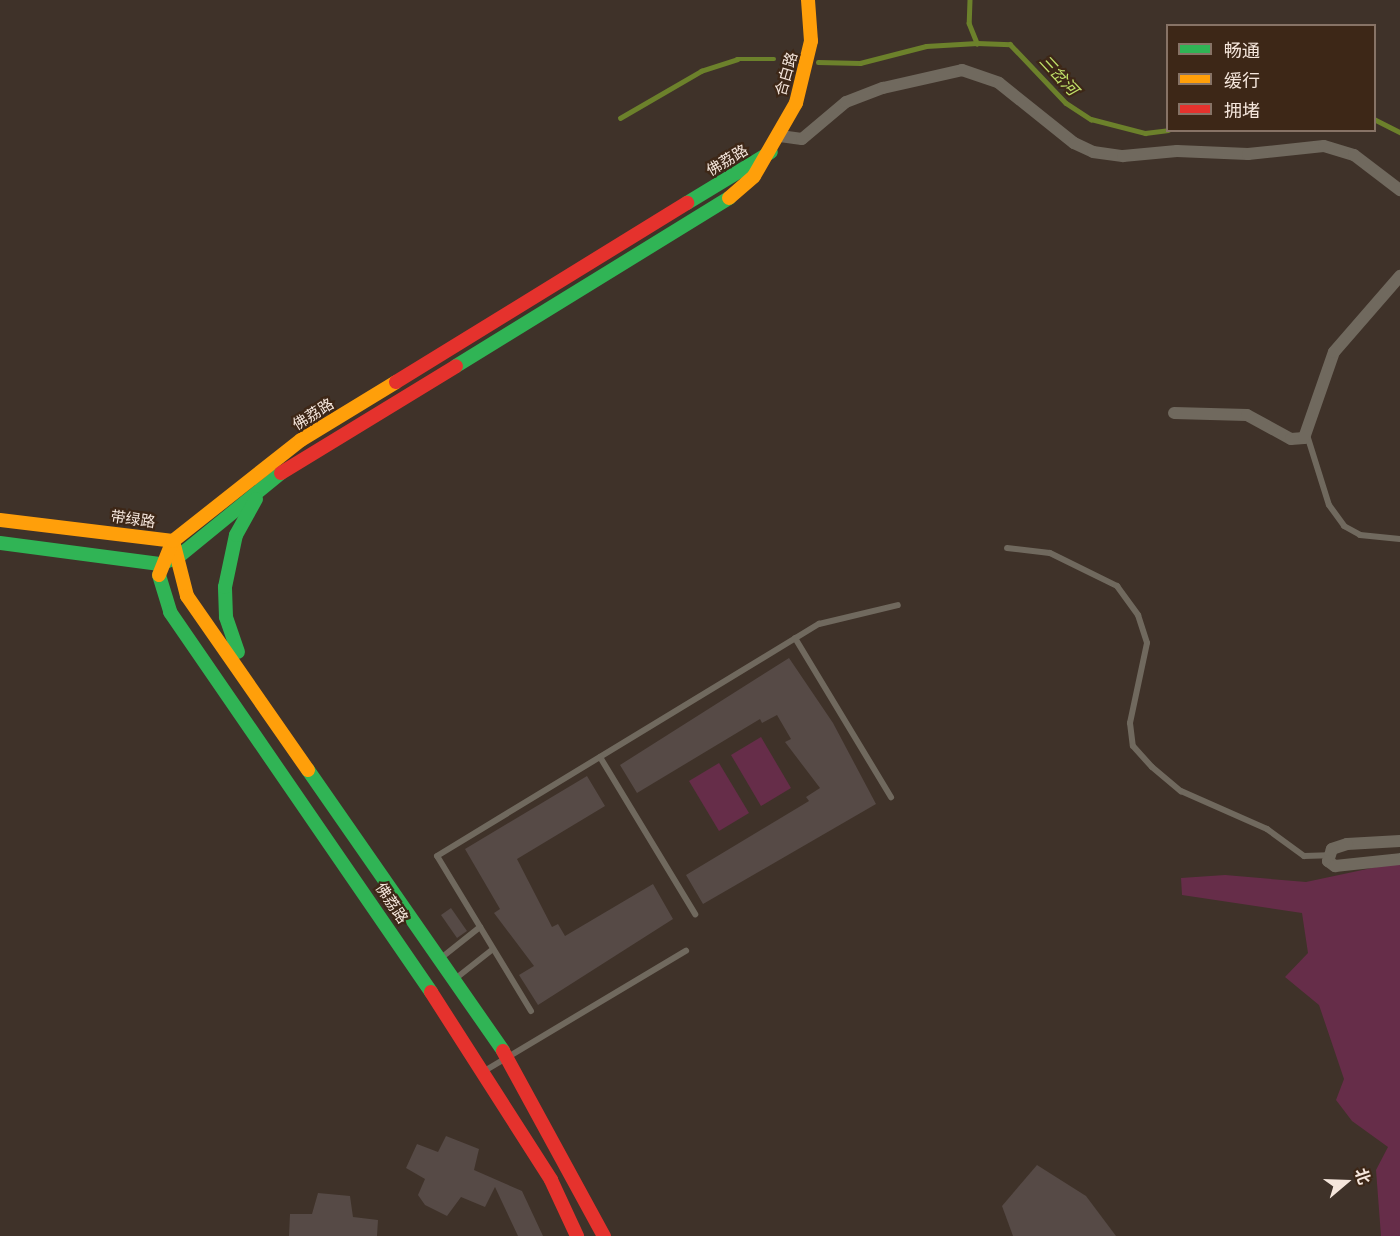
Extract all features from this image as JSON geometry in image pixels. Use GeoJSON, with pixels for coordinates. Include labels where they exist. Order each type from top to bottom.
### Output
{"type":"FeatureCollection","features":[{"type":"Feature","properties":{"kind":"main road","name":"合白路"},"geometry":{"type":"LineString","coordinates":[[771,152],[780,136],[809,56],[808,0]]}},
{"type":"Feature","properties":{"kind":"main road","name":"佛荔路"},"geometry":{"type":"LineString","coordinates":[[604,1236],[573,1168],[507,1056],[268,706],[187,596],[178,557],[286,470],[721,204],[754,176],[771,152]]}},
{"type":"Feature","properties":{"kind":"main road","name":"佛荔路"},"geometry":{"type":"LineString","coordinates":[[577,1236],[550,1180],[485,1071],[170,612],[159,584],[160,564],[172,540],[301,440],[771,152]]}},
{"type":"Feature","properties":{"kind":"main road"},"geometry":{"type":"LineString","coordinates":[[268,706],[234,645],[225,587],[246,513],[286,470]]}},
{"type":"Feature","properties":{"kind":"main road","name":"带绿路"},"geometry":{"type":"LineString","coordinates":[[0,520],[172,540],[178,557]]}},
{"type":"Feature","properties":{"kind":"main road"},"geometry":{"type":"LineString","coordinates":[[0,543],[160,564],[178,557]]}},
{"type":"Feature","properties":{"kind":"street"},"geometry":{"type":"LineString","coordinates":[[780,136],[802,139],[846,102],[883,88],[962,70],[999,83],[1074,143],[1093,152],[1123,156],[1177,151],[1248,154],[1324,146],[1354,155],[1400,190]]}},
{"type":"Feature","properties":{"kind":"street"},"geometry":{"type":"LineString","coordinates":[[1174,413],[1260,418],[1297,441],[1306,432],[1334,352],[1400,276]]}},
{"type":"Feature","properties":{"kind":"street"},"geometry":{"type":"LineString","coordinates":[[1400,841],[1347,844],[1328,855],[1335,866],[1400,859]]}},
{"type":"Feature","properties":{"kind":"lane"},"geometry":{"type":"LineString","coordinates":[[1306,432],[1329,505],[1344,526],[1360,535],[1400,539]]}},
{"type":"Feature","properties":{"kind":"lane"},"geometry":{"type":"LineString","coordinates":[[1007,548],[1050,553],[1117,586],[1138,615],[1147,643],[1130,723],[1133,746],[1152,767],[1181,791],[1268,829],[1304,856],[1328,855]]}},
{"type":"Feature","properties":{"kind":"lane"},"geometry":{"type":"LineString","coordinates":[[531,1011],[437,856],[819,624],[898,604]]}},
{"type":"Feature","properties":{"kind":"lane"},"geometry":{"type":"LineString","coordinates":[[795,638],[891,797]]}},
{"type":"Feature","properties":{"kind":"lane"},"geometry":{"type":"LineString","coordinates":[[600,757],[695,914]]}},
{"type":"Feature","properties":{"kind":"lane"},"geometry":{"type":"LineString","coordinates":[[440,959],[480,927]]}},
{"type":"Feature","properties":{"kind":"lane"},"geometry":{"type":"LineString","coordinates":[[454,980],[493,949]]}},
{"type":"Feature","properties":{"kind":"lane"},"geometry":{"type":"LineString","coordinates":[[485,1071],[686,951]]}},
{"type":"Feature","properties":{"kind":"shaded area"},"geometry":{"type":"Polygon","coordinates":[[[761,737],[791,788],[761,806],[731,755],[761,737]]]}},
{"type":"Feature","properties":{"kind":"shaded area"},"geometry":{"type":"Polygon","coordinates":[[[719,763],[749,813],[719,831],[689,781],[719,763]]]}},
{"type":"Feature","properties":{"kind":"shaded area"},"geometry":{"type":"Polygon","coordinates":[[[1400,862],[1400,1236],[1381,1236],[1376,1170],[1388,1147],[1352,1121],[1336,1100],[1344,1079],[1319,1005],[1285,977],[1308,953],[1302,913],[1182,895],[1181,878],[1225,875],[1306,882],[1400,862]]]}},
{"type":"Feature","properties":{"kind":"building"},"geometry":{"type":"Polygon","coordinates":[[[789,658],[833,723],[876,804],[703,904],[686,875],[809,801],[806,797],[820,788],[785,742],[791,739],[777,715],[762,723],[760,719],[637,793],[620,765],[789,658]]]}},
{"type":"Feature","properties":{"kind":"building"},"geometry":{"type":"Polygon","coordinates":[[[587,776],[605,806],[517,859],[552,927],[558,924],[565,936],[653,884],[673,919],[538,1005],[519,975],[534,966],[494,913],[500,909],[465,849],[587,776]]]}},
{"type":"Feature","properties":{"kind":"building"},"geometry":{"type":"Polygon","coordinates":[[[451,908],[467,931],[457,938],[441,915],[451,908]]]}},
{"type":"Feature","properties":{"kind":"building"},"geometry":{"type":"Polygon","coordinates":[[[446,1136],[479,1149],[474,1170],[522,1191],[543,1236],[518,1236],[495,1187],[485,1207],[461,1197],[447,1216],[425,1205],[418,1195],[425,1179],[406,1168],[417,1144],[438,1152],[446,1136]]]}},
{"type":"Feature","properties":{"kind":"building"},"geometry":{"type":"Polygon","coordinates":[[[1037,1165],[1086,1196],[1116,1236],[1013,1236],[1002,1206],[1037,1165]]]}},
{"type":"Feature","properties":{"kind":"building"},"geometry":{"type":"Polygon","coordinates":[[[318,1193],[350,1196],[353,1217],[378,1220],[377,1236],[289,1236],[290,1214],[312,1214],[318,1193]]]}},
{"type":"Feature","properties":{"kind":"waterway","name":"三岔河"},"geometry":{"type":"LineString","coordinates":[[970,0],[969,23],[977,43],[1010,44],[1066,103],[1091,119],[1145,133],[1166,130]]}},
{"type":"Feature","properties":{"kind":"waterway"},"geometry":{"type":"LineString","coordinates":[[818,62],[860,63],[926,46],[977,43]]}},
{"type":"Feature","properties":{"kind":"waterway"},"geometry":{"type":"LineString","coordinates":[[620,118],[701,71],[737,59],[774,59]]}},
{"type":"Feature","properties":{"kind":"waterway","name":"三岔河"},"geometry":{"type":"LineString","coordinates":[[1376,120],[1400,132]]}},
{"type":"Feature","properties":{"kind":"traffic: fast"},"geometry":{"type":"LineString","coordinates":[[687,203],[771,152]]}},
{"type":"Feature","properties":{"kind":"traffic: fast"},"geometry":{"type":"LineString","coordinates":[[456,366],[729,198]]}},
{"type":"Feature","properties":{"kind":"traffic: fast"},"geometry":{"type":"LineString","coordinates":[[0,543],[160,564],[178,557],[281,473]]}},
{"type":"Feature","properties":{"kind":"traffic: fast"},"geometry":{"type":"LineString","coordinates":[[238,652],[226,617],[225,587],[236,535],[256,499]]}},
{"type":"Feature","properties":{"kind":"traffic: fast"},"geometry":{"type":"LineString","coordinates":[[159,575],[170,612],[431,992]]}},
{"type":"Feature","properties":{"kind":"traffic: fast"},"geometry":{"type":"LineString","coordinates":[[308,770],[503,1051]]}},
{"type":"Feature","properties":{"kind":"traffic: slow"},"geometry":{"type":"LineString","coordinates":[[729,198],[754,176],[796,103],[811,41],[808,0]]}},
{"type":"Feature","properties":{"kind":"traffic: slow"},"geometry":{"type":"LineString","coordinates":[[159,575],[173,541],[301,440],[396,382]]}},
{"type":"Feature","properties":{"kind":"traffic: slow"},"geometry":{"type":"LineString","coordinates":[[0,520],[173,541],[187,596],[308,770]]}},
{"type":"Feature","properties":{"kind":"traffic: jam"},"geometry":{"type":"LineString","coordinates":[[396,382],[687,203]]}},
{"type":"Feature","properties":{"kind":"traffic: jam"},"geometry":{"type":"LineString","coordinates":[[281,473],[456,366]]}},
{"type":"Feature","properties":{"kind":"traffic: jam"},"geometry":{"type":"LineString","coordinates":[[431,992],[551,1180],[577,1236]]}},
{"type":"Feature","properties":{"kind":"traffic: jam"},"geometry":{"type":"LineString","coordinates":[[503,1051],[604,1236]]}}]}
